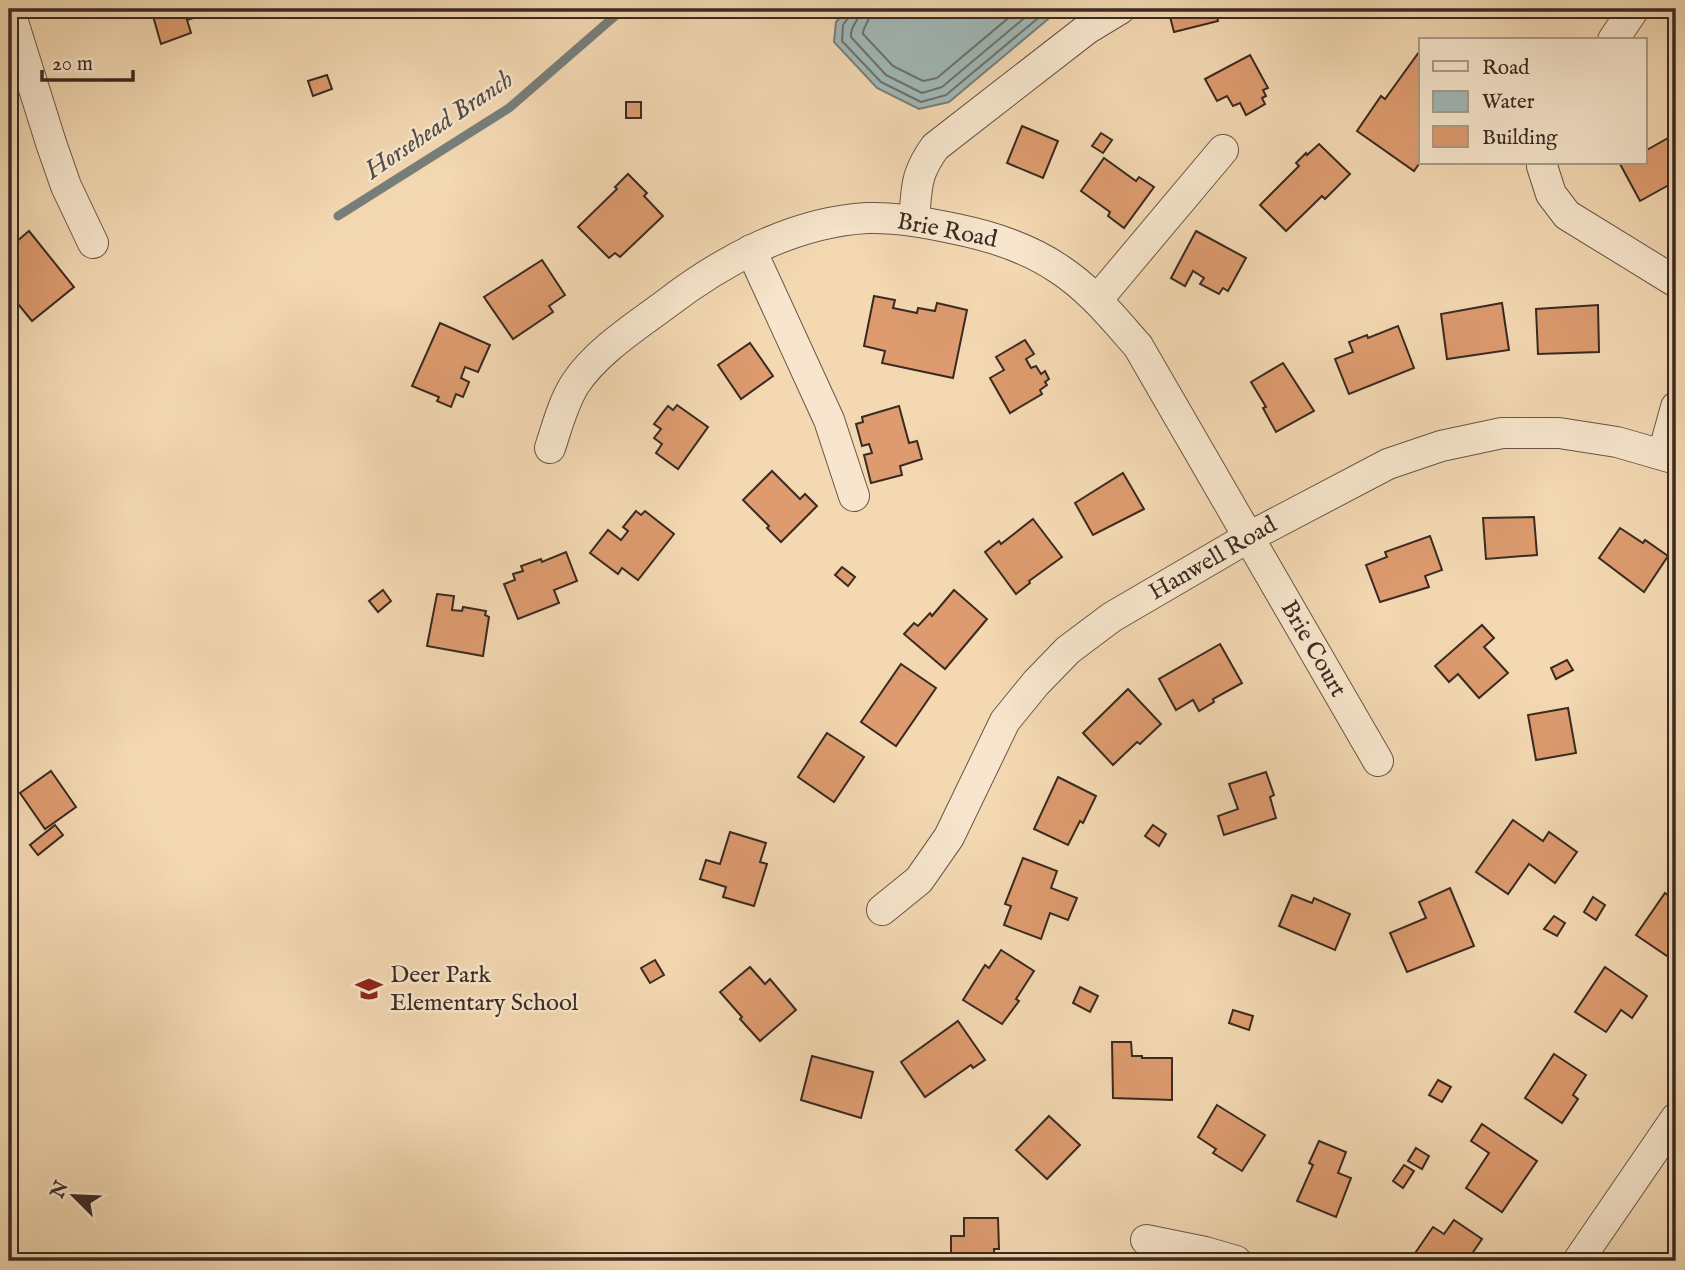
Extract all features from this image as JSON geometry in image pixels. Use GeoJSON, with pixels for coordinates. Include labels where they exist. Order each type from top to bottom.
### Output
{"type":"FeatureCollection","features":[{"type":"Feature","properties":{"kind":"street"},"geometry":{"type":"LineString","coordinates":[[9,9],[66,186],[93,243]]}},
{"type":"Feature","properties":{"kind":"street"},"geometry":{"type":"LineString","coordinates":[[914,220],[918,177],[935,147],[1087,29],[1120,9]]}},
{"type":"Feature","properties":{"kind":"street"},"geometry":{"type":"LineString","coordinates":[[1614,38],[1634,9]]}},
{"type":"Feature","properties":{"kind":"street"},"geometry":{"type":"LineString","coordinates":[[1097,300],[1223,150]]}},
{"type":"Feature","properties":{"kind":"street"},"geometry":{"type":"LineString","coordinates":[[1541,164],[1551,194],[1567,215],[1676,282]]}},
{"type":"Feature","properties":{"kind":"street","name":"Brie Road"},"geometry":{"type":"LineString","coordinates":[[550,448],[560,416],[575,384],[602,352],[691,284],[751,250],[816,225],[867,218],[914,220],[1012,244],[1059,269],[1097,300],[1139,346],[1249,537]]}},
{"type":"Feature","properties":{"kind":"street"},"geometry":{"type":"LineString","coordinates":[[751,250],[830,420],[854,496]]}},
{"type":"Feature","properties":{"kind":"street"},"geometry":{"type":"LineString","coordinates":[[1670,456],[1676,407]]}},
{"type":"Feature","properties":{"kind":"street","name":"Hanwell Road"},"geometry":{"type":"LineString","coordinates":[[881,910],[919,880],[949,838],[1005,722],[1036,683],[1068,650],[1112,617],[1249,537],[1388,464],[1441,446],[1502,433],[1559,433],[1617,442],[1670,456]]}},
{"type":"Feature","properties":{"kind":"street","name":"Brie Court"},"geometry":{"type":"LineString","coordinates":[[1249,537],[1378,761]]}},
{"type":"Feature","properties":{"kind":"street"},"geometry":{"type":"LineString","coordinates":[[1578,1261],[1676,1118]]}},
{"type":"Feature","properties":{"kind":"street"},"geometry":{"type":"LineString","coordinates":[[1146,1240],[1236,1261]]}},
{"type":"Feature","properties":{"kind":"water"},"geometry":{"type":"Polygon","coordinates":[[[847,9],[1060,9],[949,102],[919,109],[877,88],[834,42],[836,22],[847,9]]]}},
{"type":"Feature","properties":{"kind":"building"},"geometry":{"type":"Polygon","coordinates":[[[151,9],[211,9],[212,12],[187,20],[191,33],[161,44],[151,9]]]}},
{"type":"Feature","properties":{"kind":"building"},"geometry":{"type":"Polygon","coordinates":[[[1168,9],[1215,9],[1218,21],[1174,32],[1168,9]]]}},
{"type":"Feature","properties":{"kind":"building"},"geometry":{"type":"Polygon","coordinates":[[[1419,52],[1419,164],[1414,171],[1357,131],[1381,96],[1385,99],[1419,52]]]}},
{"type":"Feature","properties":{"kind":"building"},"geometry":{"type":"Polygon","coordinates":[[[1250,55],[1268,88],[1263,90],[1266,96],[1262,98],[1265,104],[1246,115],[1240,103],[1233,106],[1227,96],[1217,101],[1205,79],[1250,55]]]}},
{"type":"Feature","properties":{"kind":"building"},"geometry":{"type":"Polygon","coordinates":[[[327,75],[332,89],[313,96],[308,81],[327,75]]]}},
{"type":"Feature","properties":{"kind":"building"},"geometry":{"type":"Polygon","coordinates":[[[626,102],[641,102],[641,118],[626,118],[626,102]]]}},
{"type":"Feature","properties":{"kind":"building"},"geometry":{"type":"Polygon","coordinates":[[[1022,126],[1058,141],[1043,178],[1007,163],[1022,126]]]}},
{"type":"Feature","properties":{"kind":"building"},"geometry":{"type":"Polygon","coordinates":[[[1101,133],[1112,140],[1103,153],[1092,146],[1101,133]]]}},
{"type":"Feature","properties":{"kind":"building"},"geometry":{"type":"Polygon","coordinates":[[[1668,138],[1676,153],[1676,181],[1640,201],[1620,164],[1646,164],[1646,150],[1668,138]]]}},
{"type":"Feature","properties":{"kind":"building"},"geometry":{"type":"Polygon","coordinates":[[[1319,144],[1350,174],[1325,199],[1322,196],[1286,231],[1260,205],[1299,166],[1296,163],[1319,144]]]}},
{"type":"Feature","properties":{"kind":"building"},"geometry":{"type":"Polygon","coordinates":[[[1104,158],[1136,181],[1139,177],[1154,187],[1124,228],[1108,216],[1110,212],[1081,191],[1104,158]]]}},
{"type":"Feature","properties":{"kind":"building"},"geometry":{"type":"Polygon","coordinates":[[[628,174],[647,193],[644,196],[663,216],[620,257],[615,253],[609,258],[578,227],[617,189],[615,187],[628,174]]]}},
{"type":"Feature","properties":{"kind":"building"},"geometry":{"type":"Polygon","coordinates":[[[29,231],[74,287],[32,321],[9,293],[9,248],[29,231]]]}},
{"type":"Feature","properties":{"kind":"building"},"geometry":{"type":"Polygon","coordinates":[[[1196,231],[1246,258],[1228,291],[1223,288],[1219,294],[1200,284],[1204,278],[1193,271],[1185,286],[1171,278],[1196,231]]]}},
{"type":"Feature","properties":{"kind":"building"},"geometry":{"type":"Polygon","coordinates":[[[542,260],[565,295],[549,306],[553,312],[513,339],[484,297],[542,260]]]}},
{"type":"Feature","properties":{"kind":"building"},"geometry":{"type":"Polygon","coordinates":[[[874,296],[895,300],[893,308],[917,313],[918,308],[935,311],[937,303],[967,310],[953,378],[882,363],[885,351],[864,346],[874,296]]]}},
{"type":"Feature","properties":{"kind":"building"},"geometry":{"type":"Polygon","coordinates":[[[1502,303],[1509,350],[1447,359],[1441,314],[1502,303]]]}},
{"type":"Feature","properties":{"kind":"building"},"geometry":{"type":"Polygon","coordinates":[[[1598,305],[1599,352],[1538,354],[1536,309],[1598,305]]]}},
{"type":"Feature","properties":{"kind":"building"},"geometry":{"type":"Polygon","coordinates":[[[440,323],[490,345],[478,372],[465,367],[461,378],[469,382],[463,397],[456,394],[451,407],[437,401],[439,397],[412,386],[440,323]]]}},
{"type":"Feature","properties":{"kind":"building"},"geometry":{"type":"Polygon","coordinates":[[[1398,326],[1414,368],[1349,394],[1335,359],[1353,352],[1349,342],[1398,326]]]}},
{"type":"Feature","properties":{"kind":"building"},"geometry":{"type":"Polygon","coordinates":[[[1025,340],[1034,354],[1026,359],[1031,368],[1036,366],[1041,374],[1045,371],[1049,379],[1045,382],[1047,385],[1040,390],[1042,394],[1010,413],[990,378],[1004,370],[996,357],[1025,340]]]}},
{"type":"Feature","properties":{"kind":"building"},"geometry":{"type":"Polygon","coordinates":[[[750,343],[773,376],[741,399],[718,365],[750,343]]]}},
{"type":"Feature","properties":{"kind":"building"},"geometry":{"type":"Polygon","coordinates":[[[1283,363],[1314,411],[1276,432],[1263,408],[1266,407],[1251,382],[1283,363]]]}},
{"type":"Feature","properties":{"kind":"building"},"geometry":{"type":"Polygon","coordinates":[[[677,405],[708,427],[678,469],[656,453],[662,444],[654,438],[661,429],[654,424],[668,406],[673,410],[677,405]]]}},
{"type":"Feature","properties":{"kind":"building"},"geometry":{"type":"Polygon","coordinates":[[[899,406],[909,443],[917,441],[922,459],[900,466],[902,475],[871,483],[864,455],[872,453],[869,444],[862,446],[856,424],[863,422],[862,417],[899,406]]]}},
{"type":"Feature","properties":{"kind":"building"},"geometry":{"type":"Polygon","coordinates":[[[772,471],[800,499],[805,494],[817,506],[781,542],[743,500],[772,471]]]}},
{"type":"Feature","properties":{"kind":"building"},"geometry":{"type":"Polygon","coordinates":[[[1123,473],[1144,509],[1093,535],[1075,503],[1123,473]]]}},
{"type":"Feature","properties":{"kind":"building"},"geometry":{"type":"Polygon","coordinates":[[[636,511],[641,515],[645,511],[674,534],[638,580],[622,568],[618,574],[590,553],[608,530],[621,540],[628,531],[623,527],[636,511]]]}},
{"type":"Feature","properties":{"kind":"building"},"geometry":{"type":"Polygon","coordinates":[[[1534,517],[1537,555],[1486,559],[1483,518],[1534,517]]]}},
{"type":"Feature","properties":{"kind":"building"},"geometry":{"type":"Polygon","coordinates":[[[1033,519],[1062,557],[1016,594],[985,552],[999,541],[1001,544],[1033,519]]]}},
{"type":"Feature","properties":{"kind":"building"},"geometry":{"type":"Polygon","coordinates":[[[1620,528],[1643,543],[1645,540],[1668,556],[1644,592],[1599,558],[1620,528]]]}},
{"type":"Feature","properties":{"kind":"building"},"geometry":{"type":"Polygon","coordinates":[[[1430,536],[1442,570],[1425,576],[1429,587],[1380,602],[1366,565],[1387,557],[1385,552],[1430,536]]]}},
{"type":"Feature","properties":{"kind":"building"},"geometry":{"type":"Polygon","coordinates":[[[566,552],[577,581],[554,590],[559,603],[518,619],[504,584],[515,580],[513,574],[523,571],[521,566],[541,559],[542,562],[566,552]]]}},
{"type":"Feature","properties":{"kind":"building"},"geometry":{"type":"Polygon","coordinates":[[[842,567],[855,577],[848,586],[835,575],[842,567]]]}},
{"type":"Feature","properties":{"kind":"building"},"geometry":{"type":"Polygon","coordinates":[[[383,590],[391,601],[378,612],[369,601],[383,590]]]}},
{"type":"Feature","properties":{"kind":"building"},"geometry":{"type":"Polygon","coordinates":[[[954,590],[987,619],[945,669],[904,634],[914,623],[918,626],[930,613],[932,616],[954,590]]]}},
{"type":"Feature","properties":{"kind":"building"},"geometry":{"type":"Polygon","coordinates":[[[437,594],[454,596],[452,610],[462,611],[463,607],[486,611],[485,615],[489,617],[483,656],[427,646],[437,594]]]}},
{"type":"Feature","properties":{"kind":"building"},"geometry":{"type":"Polygon","coordinates":[[[1482,625],[1494,638],[1484,647],[1508,673],[1479,698],[1458,674],[1449,682],[1435,666],[1482,625]]]}},
{"type":"Feature","properties":{"kind":"building"},"geometry":{"type":"Polygon","coordinates":[[[1220,644],[1242,683],[1213,699],[1214,702],[1199,711],[1193,700],[1176,710],[1159,679],[1220,644]]]}},
{"type":"Feature","properties":{"kind":"building"},"geometry":{"type":"Polygon","coordinates":[[[1567,660],[1573,670],[1556,679],[1551,668],[1567,660]]]}},
{"type":"Feature","properties":{"kind":"building"},"geometry":{"type":"Polygon","coordinates":[[[901,664],[936,688],[896,746],[861,722],[901,664]]]}},
{"type":"Feature","properties":{"kind":"building"},"geometry":{"type":"Polygon","coordinates":[[[1128,689],[1161,724],[1113,765],[1083,733],[1128,689]]]}},
{"type":"Feature","properties":{"kind":"building"},"geometry":{"type":"Polygon","coordinates":[[[1568,708],[1576,753],[1536,760],[1528,715],[1568,708]]]}},
{"type":"Feature","properties":{"kind":"building"},"geometry":{"type":"Polygon","coordinates":[[[827,733],[864,757],[834,802],[798,777],[827,733]]]}},
{"type":"Feature","properties":{"kind":"building"},"geometry":{"type":"Polygon","coordinates":[[[51,771],[76,807],[45,829],[20,793],[51,771]]]}},
{"type":"Feature","properties":{"kind":"building"},"geometry":{"type":"Polygon","coordinates":[[[1266,772],[1274,795],[1270,797],[1276,818],[1224,835],[1218,816],[1238,809],[1229,784],[1266,772]]]}},
{"type":"Feature","properties":{"kind":"building"},"geometry":{"type":"Polygon","coordinates":[[[1058,777],[1096,796],[1083,823],[1080,821],[1068,845],[1034,829],[1058,777]]]}},
{"type":"Feature","properties":{"kind":"building"},"geometry":{"type":"Polygon","coordinates":[[[1513,820],[1543,841],[1549,832],[1577,852],[1555,883],[1529,864],[1508,894],[1476,872],[1513,820]]]}},
{"type":"Feature","properties":{"kind":"building"},"geometry":{"type":"Polygon","coordinates":[[[55,825],[63,835],[38,855],[30,845],[55,825]]]}},
{"type":"Feature","properties":{"kind":"building"},"geometry":{"type":"Polygon","coordinates":[[[1153,825],[1166,834],[1159,846],[1145,836],[1153,825]]]}},
{"type":"Feature","properties":{"kind":"building"},"geometry":{"type":"Polygon","coordinates":[[[730,832],[766,843],[760,862],[767,864],[754,906],[723,897],[726,887],[700,879],[706,860],[720,864],[730,832]]]}},
{"type":"Feature","properties":{"kind":"building"},"geometry":{"type":"Polygon","coordinates":[[[1023,858],[1057,871],[1051,888],[1077,898],[1068,920],[1050,913],[1041,939],[1004,925],[1011,906],[1005,904],[1023,858]]]}},
{"type":"Feature","properties":{"kind":"building"},"geometry":{"type":"Polygon","coordinates":[[[1450,888],[1474,946],[1407,972],[1390,933],[1426,918],[1419,902],[1450,888]]]}},
{"type":"Feature","properties":{"kind":"building"},"geometry":{"type":"Polygon","coordinates":[[[1665,893],[1676,901],[1676,955],[1673,960],[1636,935],[1665,893]]]}},
{"type":"Feature","properties":{"kind":"building"},"geometry":{"type":"Polygon","coordinates":[[[1292,895],[1312,903],[1314,898],[1350,914],[1335,950],[1279,926],[1292,895]]]}},
{"type":"Feature","properties":{"kind":"building"},"geometry":{"type":"Polygon","coordinates":[[[1593,897],[1605,905],[1596,920],[1584,912],[1593,897]]]}},
{"type":"Feature","properties":{"kind":"building"},"geometry":{"type":"Polygon","coordinates":[[[1554,916],[1565,923],[1557,936],[1544,929],[1554,916]]]}},
{"type":"Feature","properties":{"kind":"building"},"geometry":{"type":"Polygon","coordinates":[[[1001,950],[1034,971],[1016,999],[1019,1001],[1002,1024],[963,1000],[985,965],[989,968],[1001,950]]]}},
{"type":"Feature","properties":{"kind":"building"},"geometry":{"type":"Polygon","coordinates":[[[655,960],[664,975],[650,983],[641,968],[655,960]]]}},
{"type":"Feature","properties":{"kind":"building"},"geometry":{"type":"Polygon","coordinates":[[[750,967],[765,984],[770,979],[796,1010],[760,1041],[720,992],[750,967]]]}},
{"type":"Feature","properties":{"kind":"building"},"geometry":{"type":"Polygon","coordinates":[[[1605,967],[1647,996],[1632,1018],[1621,1010],[1606,1032],[1575,1012],[1605,967]]]}},
{"type":"Feature","properties":{"kind":"building"},"geometry":{"type":"Polygon","coordinates":[[[1080,987],[1098,996],[1090,1012],[1073,1003],[1080,987]]]}},
{"type":"Feature","properties":{"kind":"building"},"geometry":{"type":"Polygon","coordinates":[[[1233,1010],[1253,1016],[1249,1030],[1229,1023],[1233,1010]]]}},
{"type":"Feature","properties":{"kind":"building"},"geometry":{"type":"Polygon","coordinates":[[[958,1021],[985,1060],[973,1068],[971,1065],[925,1097],[901,1062],[958,1021]]]}},
{"type":"Feature","properties":{"kind":"building"},"geometry":{"type":"Polygon","coordinates":[[[1112,1042],[1131,1042],[1132,1056],[1172,1058],[1172,1100],[1113,1098],[1112,1042]]]}},
{"type":"Feature","properties":{"kind":"building"},"geometry":{"type":"Polygon","coordinates":[[[1554,1054],[1586,1075],[1573,1095],[1578,1099],[1562,1123],[1525,1098],[1554,1054]]]}},
{"type":"Feature","properties":{"kind":"building"},"geometry":{"type":"Polygon","coordinates":[[[812,1056],[873,1072],[861,1118],[801,1100],[812,1056]]]}},
{"type":"Feature","properties":{"kind":"building"},"geometry":{"type":"Polygon","coordinates":[[[1438,1080],[1451,1087],[1442,1102],[1429,1095],[1438,1080]]]}},
{"type":"Feature","properties":{"kind":"building"},"geometry":{"type":"Polygon","coordinates":[[[1217,1105],[1265,1135],[1242,1171],[1213,1153],[1216,1149],[1198,1137],[1217,1105]]]}},
{"type":"Feature","properties":{"kind":"building"},"geometry":{"type":"Polygon","coordinates":[[[1049,1116],[1080,1145],[1047,1179],[1016,1150],[1049,1116]]]}},
{"type":"Feature","properties":{"kind":"building"},"geometry":{"type":"Polygon","coordinates":[[[1482,1124],[1537,1161],[1502,1212],[1466,1188],[1489,1153],[1471,1141],[1482,1124]]]}},
{"type":"Feature","properties":{"kind":"building"},"geometry":{"type":"Polygon","coordinates":[[[1319,1141],[1346,1152],[1338,1173],[1351,1178],[1336,1217],[1297,1201],[1313,1165],[1309,1163],[1319,1141]]]}},
{"type":"Feature","properties":{"kind":"building"},"geometry":{"type":"Polygon","coordinates":[[[1416,1148],[1429,1156],[1422,1169],[1408,1161],[1416,1148]]]}},
{"type":"Feature","properties":{"kind":"building"},"geometry":{"type":"Polygon","coordinates":[[[1404,1165],[1414,1171],[1403,1188],[1393,1181],[1404,1165]]]}},
{"type":"Feature","properties":{"kind":"building"},"geometry":{"type":"Polygon","coordinates":[[[964,1218],[998,1218],[999,1249],[994,1249],[994,1261],[951,1261],[951,1236],[964,1236],[964,1218]]]}},
{"type":"Feature","properties":{"kind":"building"},"geometry":{"type":"Polygon","coordinates":[[[1454,1220],[1482,1239],[1467,1261],[1411,1259],[1433,1227],[1444,1234],[1454,1220]]]}},
{"type":"Feature","properties":{"kind":"waterway","name":"Horsehead Branch"},"geometry":{"type":"LineString","coordinates":[[338,216],[509,108],[623,9]]}},
{"type":"Feature","properties":{"kind":"place","name":"Deer Park Elementary School"},"geometry":{"type":"Point","coordinates":[369,989]}}]}
